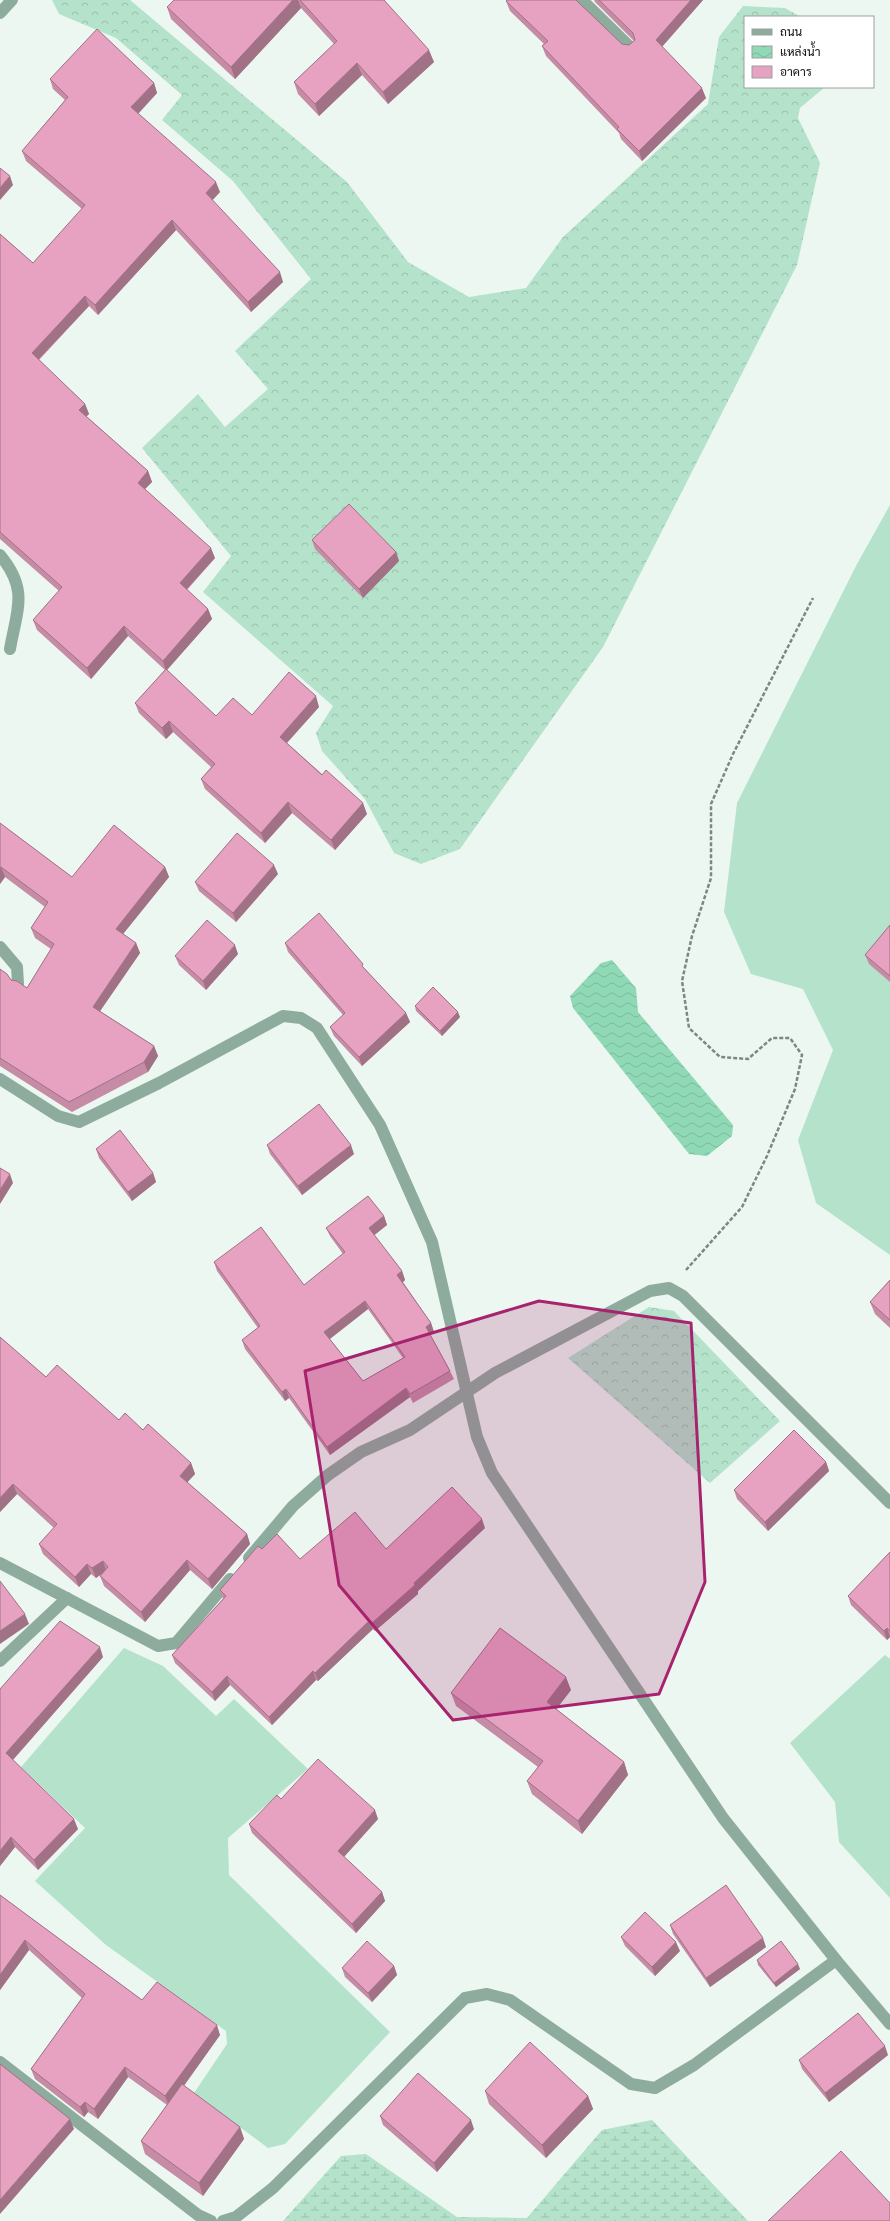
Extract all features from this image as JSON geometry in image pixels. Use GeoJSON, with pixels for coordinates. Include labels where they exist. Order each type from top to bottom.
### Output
{"type":"FeatureCollection","features":[{"type":"Feature","properties":{"kind":"street"},"geometry":{"type":"LineString","coordinates":[[0,14],[12,0]]}},
{"type":"Feature","properties":{"kind":"street"},"geometry":{"type":"LineString","coordinates":[[582,0],[631,48]]}},
{"type":"Feature","properties":{"kind":"street"},"geometry":{"type":"LineString","coordinates":[[0,555],[14,573],[20,595],[10,649]]}},
{"type":"Feature","properties":{"kind":"street"},"geometry":{"type":"LineString","coordinates":[[0,947],[17,967],[18,984]]}},
{"type":"Feature","properties":{"kind":"street"},"geometry":{"type":"LineString","coordinates":[[0,1079],[58,1116],[79,1122],[159,1083],[283,1016],[301,1018],[317,1028],[380,1125],[432,1242],[468,1391],[477,1437],[492,1473],[723,1818],[836,1960],[890,2024]]}},
{"type":"Feature","properties":{"kind":"street"},"geometry":{"type":"LineString","coordinates":[[0,1563],[158,1646],[176,1643],[293,1506],[328,1475],[361,1452],[410,1430],[494,1373],[650,1291],[669,1288],[683,1296],[890,1503]]}},
{"type":"Feature","properties":{"kind":"street"},"geometry":{"type":"LineString","coordinates":[[0,1661],[67,1598]]}},
{"type":"Feature","properties":{"kind":"street"},"geometry":{"type":"LineString","coordinates":[[223,2221],[236,2217],[273,2188],[465,1998],[487,1994],[510,2000],[630,2084],[655,2088],[694,2065],[836,1960]]}},
{"type":"Feature","properties":{"kind":"street"},"geometry":{"type":"LineString","coordinates":[[0,2062],[198,2215],[211,2221]]}},
{"type":"Feature","properties":{"kind":"path"},"geometry":{"type":"LineString","coordinates":[[669,1288],[742,1207],[767,1156],[796,1089],[802,1054],[790,1038],[772,1038],[748,1059],[720,1057],[689,1028],[682,981],[692,936],[711,878],[711,804],[733,754],[813,598]]}},
{"type":"Feature","properties":{"kind":"highlighted area"},"geometry":{"type":"Polygon","coordinates":[[[539,1301],[691,1323],[705,1582],[659,1694],[453,1720],[339,1585],[305,1371],[539,1301]]]}},
{"type":"Feature","properties":{"kind":"green space"},"geometry":{"type":"Polygon","coordinates":[[[52,0],[130,0],[347,182],[408,262],[469,297],[526,288],[563,237],[708,104],[719,37],[743,6],[785,8],[799,16],[744,16],[744,88],[824,88],[800,108],[798,118],[820,163],[797,265],[603,647],[460,849],[421,864],[394,853],[365,799],[322,751],[316,733],[333,706],[203,592],[231,556],[142,448],[198,394],[225,427],[268,389],[235,351],[311,279],[233,181],[162,120],[182,95],[116,38],[59,14],[52,0]]]}},
{"type":"Feature","properties":{"kind":"green space"},"geometry":{"type":"Polygon","coordinates":[[[890,505],[890,1255],[816,1203],[798,1140],[833,1050],[803,989],[751,974],[724,912],[737,803],[857,564],[890,505]]]}},
{"type":"Feature","properties":{"kind":"green space"},"geometry":{"type":"Polygon","coordinates":[[[649,1307],[674,1311],[780,1421],[710,1483],[568,1358],[649,1307]]]}},
{"type":"Feature","properties":{"kind":"green space"},"geometry":{"type":"Polygon","coordinates":[[[124,1648],[163,1666],[216,1716],[234,1699],[308,1769],[228,1838],[229,1875],[390,2032],[285,2144],[268,2148],[194,2093],[227,2044],[226,2031],[106,1945],[35,1881],[85,1828],[21,1767],[124,1648]]]}},
{"type":"Feature","properties":{"kind":"green space"},"geometry":{"type":"Polygon","coordinates":[[[885,1655],[890,1659],[890,1898],[839,1842],[835,1802],[790,1743],[885,1655]]]}},
{"type":"Feature","properties":{"kind":"green space"},"geometry":{"type":"Polygon","coordinates":[[[652,2120],[748,2221],[283,2221],[341,2156],[366,2154],[457,2217],[527,2218],[602,2130],[652,2120]]]}},
{"type":"Feature","properties":{"kind":"water"},"geometry":{"type":"Polygon","coordinates":[[[612,960],[636,988],[638,1012],[733,1125],[732,1136],[707,1156],[689,1154],[573,1008],[570,996],[601,963],[612,960]]]}},
{"type":"Feature","properties":{"kind":"building"},"geometry":{"type":"Polygon","coordinates":[[[174,0],[293,0],[231,67],[167,7],[174,0]]]}},
{"type":"Feature","properties":{"kind":"building"},"geometry":{"type":"Polygon","coordinates":[[[300,0],[384,0],[429,50],[383,92],[357,63],[315,104],[294,82],[337,41],[300,0]]]}},
{"type":"Feature","properties":{"kind":"building"},"geometry":{"type":"Polygon","coordinates":[[[576,0],[622,44],[629,45],[635,40],[633,33],[599,0],[691,0],[656,40],[702,88],[639,151],[617,129],[619,127],[542,46],[548,41],[506,1],[576,0]]]}},
{"type":"Feature","properties":{"kind":"building"},"geometry":{"type":"Polygon","coordinates":[[[97,29],[154,83],[131,107],[216,182],[206,193],[280,272],[248,302],[172,220],[95,305],[85,296],[32,353],[85,404],[79,410],[148,471],[138,483],[211,548],[180,583],[208,609],[163,661],[124,626],[87,668],[33,620],[62,587],[0,532],[0,234],[33,263],[85,205],[22,151],[68,97],[50,79],[97,29]]]}},
{"type":"Feature","properties":{"kind":"building"},"geometry":{"type":"Polygon","coordinates":[[[0,168],[10,176],[0,188],[0,168]]]}},
{"type":"Feature","properties":{"kind":"building"},"geometry":{"type":"Polygon","coordinates":[[[349,504],[396,552],[359,589],[312,540],[349,504]]]}},
{"type":"Feature","properties":{"kind":"building"},"geometry":{"type":"Polygon","coordinates":[[[166,669],[216,716],[233,698],[252,715],[289,672],[316,696],[280,737],[322,775],[326,770],[363,803],[331,840],[288,802],[261,833],[201,779],[215,764],[169,721],[162,728],[135,703],[166,669]]]}},
{"type":"Feature","properties":{"kind":"building"},"geometry":{"type":"Polygon","coordinates":[[[0,823],[72,877],[114,825],[165,867],[116,929],[136,943],[93,1007],[154,1046],[144,1062],[69,1102],[0,1058],[0,969],[7,974],[11,980],[17,981],[27,988],[54,944],[31,928],[48,902],[1,867],[0,869],[0,823]]]}},
{"type":"Feature","properties":{"kind":"building"},"geometry":{"type":"Polygon","coordinates":[[[237,833],[274,865],[233,913],[195,882],[237,833]]]}},
{"type":"Feature","properties":{"kind":"building"},"geometry":{"type":"Polygon","coordinates":[[[319,913],[363,964],[362,966],[406,1013],[359,1057],[330,1027],[345,1013],[285,943],[319,913]]]}},
{"type":"Feature","properties":{"kind":"building"},"geometry":{"type":"Polygon","coordinates":[[[207,920],[235,945],[203,981],[175,956],[207,920]]]}},
{"type":"Feature","properties":{"kind":"building"},"geometry":{"type":"Polygon","coordinates":[[[890,925],[890,976],[865,955],[890,925]]]}},
{"type":"Feature","properties":{"kind":"building"},"geometry":{"type":"Polygon","coordinates":[[[433,987],[458,1012],[440,1031],[415,1006],[433,987]]]}},
{"type":"Feature","properties":{"kind":"building"},"geometry":{"type":"Polygon","coordinates":[[[319,1104],[351,1145],[298,1186],[267,1145],[319,1104]]]}},
{"type":"Feature","properties":{"kind":"building"},"geometry":{"type":"Polygon","coordinates":[[[120,1130],[153,1173],[128,1192],[96,1149],[120,1130]]]}},
{"type":"Feature","properties":{"kind":"building"},"geometry":{"type":"Polygon","coordinates":[[[0,1168],[10,1174],[0,1190],[0,1168]]]}},
{"type":"Feature","properties":{"kind":"building"},"geometry":{"type":"Polygon","coordinates":[[[368,1196],[384,1216],[369,1228],[402,1271],[397,1275],[431,1323],[426,1327],[450,1371],[410,1394],[406,1388],[327,1447],[286,1389],[282,1392],[242,1340],[260,1326],[214,1262],[261,1227],[304,1285],[345,1252],[326,1228],[368,1196]],[[365,1301],[324,1332],[363,1381],[405,1357],[365,1301]]]}},
{"type":"Feature","properties":{"kind":"building"},"geometry":{"type":"Polygon","coordinates":[[[890,1280],[890,1320],[870,1302],[890,1280]]]}},
{"type":"Feature","properties":{"kind":"building"},"geometry":{"type":"Polygon","coordinates":[[[0,1337],[46,1377],[57,1365],[119,1420],[125,1413],[143,1430],[148,1424],[191,1463],[180,1476],[247,1534],[208,1579],[187,1560],[141,1612],[100,1576],[108,1567],[103,1561],[92,1568],[87,1564],[75,1577],[39,1544],[57,1524],[13,1484],[0,1498],[0,1337]]]}},
{"type":"Feature","properties":{"kind":"building"},"geometry":{"type":"Polygon","coordinates":[[[794,1430],[826,1462],[765,1522],[734,1490],[794,1430]]]}},
{"type":"Feature","properties":{"kind":"building"},"geometry":{"type":"Polygon","coordinates":[[[452,1487],[482,1519],[414,1583],[415,1585],[372,1623],[370,1620],[315,1673],[313,1671],[269,1717],[227,1676],[212,1692],[172,1655],[226,1596],[220,1590],[258,1546],[262,1549],[277,1534],[300,1559],[355,1512],[386,1549],[452,1487]]]}},
{"type":"Feature","properties":{"kind":"building"},"geometry":{"type":"Polygon","coordinates":[[[890,1552],[890,1631],[887,1628],[884,1631],[848,1596],[890,1552]]]}},
{"type":"Feature","properties":{"kind":"building"},"geometry":{"type":"Polygon","coordinates":[[[0,1581],[25,1614],[0,1631],[0,1581]]]}},
{"type":"Feature","properties":{"kind":"building"},"geometry":{"type":"Polygon","coordinates":[[[60,1621],[100,1647],[6,1753],[74,1819],[34,1860],[11,1837],[0,1851],[0,1689],[60,1621]]]}},
{"type":"Feature","properties":{"kind":"building"},"geometry":{"type":"Polygon","coordinates":[[[500,1628],[566,1677],[547,1702],[624,1762],[578,1821],[527,1781],[543,1761],[451,1693],[500,1628]]]}},
{"type":"Feature","properties":{"kind":"building"},"geometry":{"type":"Polygon","coordinates":[[[318,1759],[375,1810],[338,1851],[382,1892],[352,1924],[249,1824],[277,1795],[281,1799],[318,1759]]]}},
{"type":"Feature","properties":{"kind":"building"},"geometry":{"type":"Polygon","coordinates":[[[726,1885],[763,1938],[706,1978],[670,1925],[726,1885]]]}},
{"type":"Feature","properties":{"kind":"building"},"geometry":{"type":"Polygon","coordinates":[[[0,1895],[142,2000],[157,1982],[217,2025],[165,2096],[125,2067],[94,2109],[85,2102],[80,2107],[31,2069],[85,1994],[25,1940],[0,1975],[0,1895]]]}},
{"type":"Feature","properties":{"kind":"building"},"geometry":{"type":"Polygon","coordinates":[[[645,1912],[676,1942],[652,1967],[621,1937],[645,1912]]]}},
{"type":"Feature","properties":{"kind":"building"},"geometry":{"type":"Polygon","coordinates":[[[367,1941],[394,1966],[368,1993],[342,1968],[367,1941]]]}},
{"type":"Feature","properties":{"kind":"building"},"geometry":{"type":"Polygon","coordinates":[[[781,1941],[798,1964],[774,1983],[757,1960],[781,1941]]]}},
{"type":"Feature","properties":{"kind":"building"},"geometry":{"type":"Polygon","coordinates":[[[858,2013],[885,2046],[825,2093],[799,2060],[858,2013]]]}},
{"type":"Feature","properties":{"kind":"building"},"geometry":{"type":"Polygon","coordinates":[[[530,2042],[588,2096],[542,2145],[485,2091],[530,2042]]]}},
{"type":"Feature","properties":{"kind":"building"},"geometry":{"type":"Polygon","coordinates":[[[0,2064],[70,2119],[0,2200],[0,2064]]]}},
{"type":"Feature","properties":{"kind":"building"},"geometry":{"type":"Polygon","coordinates":[[[418,2073],[471,2120],[434,2163],[380,2116],[418,2073]]]}},
{"type":"Feature","properties":{"kind":"building"},"geometry":{"type":"Polygon","coordinates":[[[182,2084],[240,2127],[199,2183],[141,2141],[182,2084]]]}},
{"type":"Feature","properties":{"kind":"building"},"geometry":{"type":"Polygon","coordinates":[[[841,2151],[890,2203],[890,2221],[768,2221],[841,2151]]]}}]}
